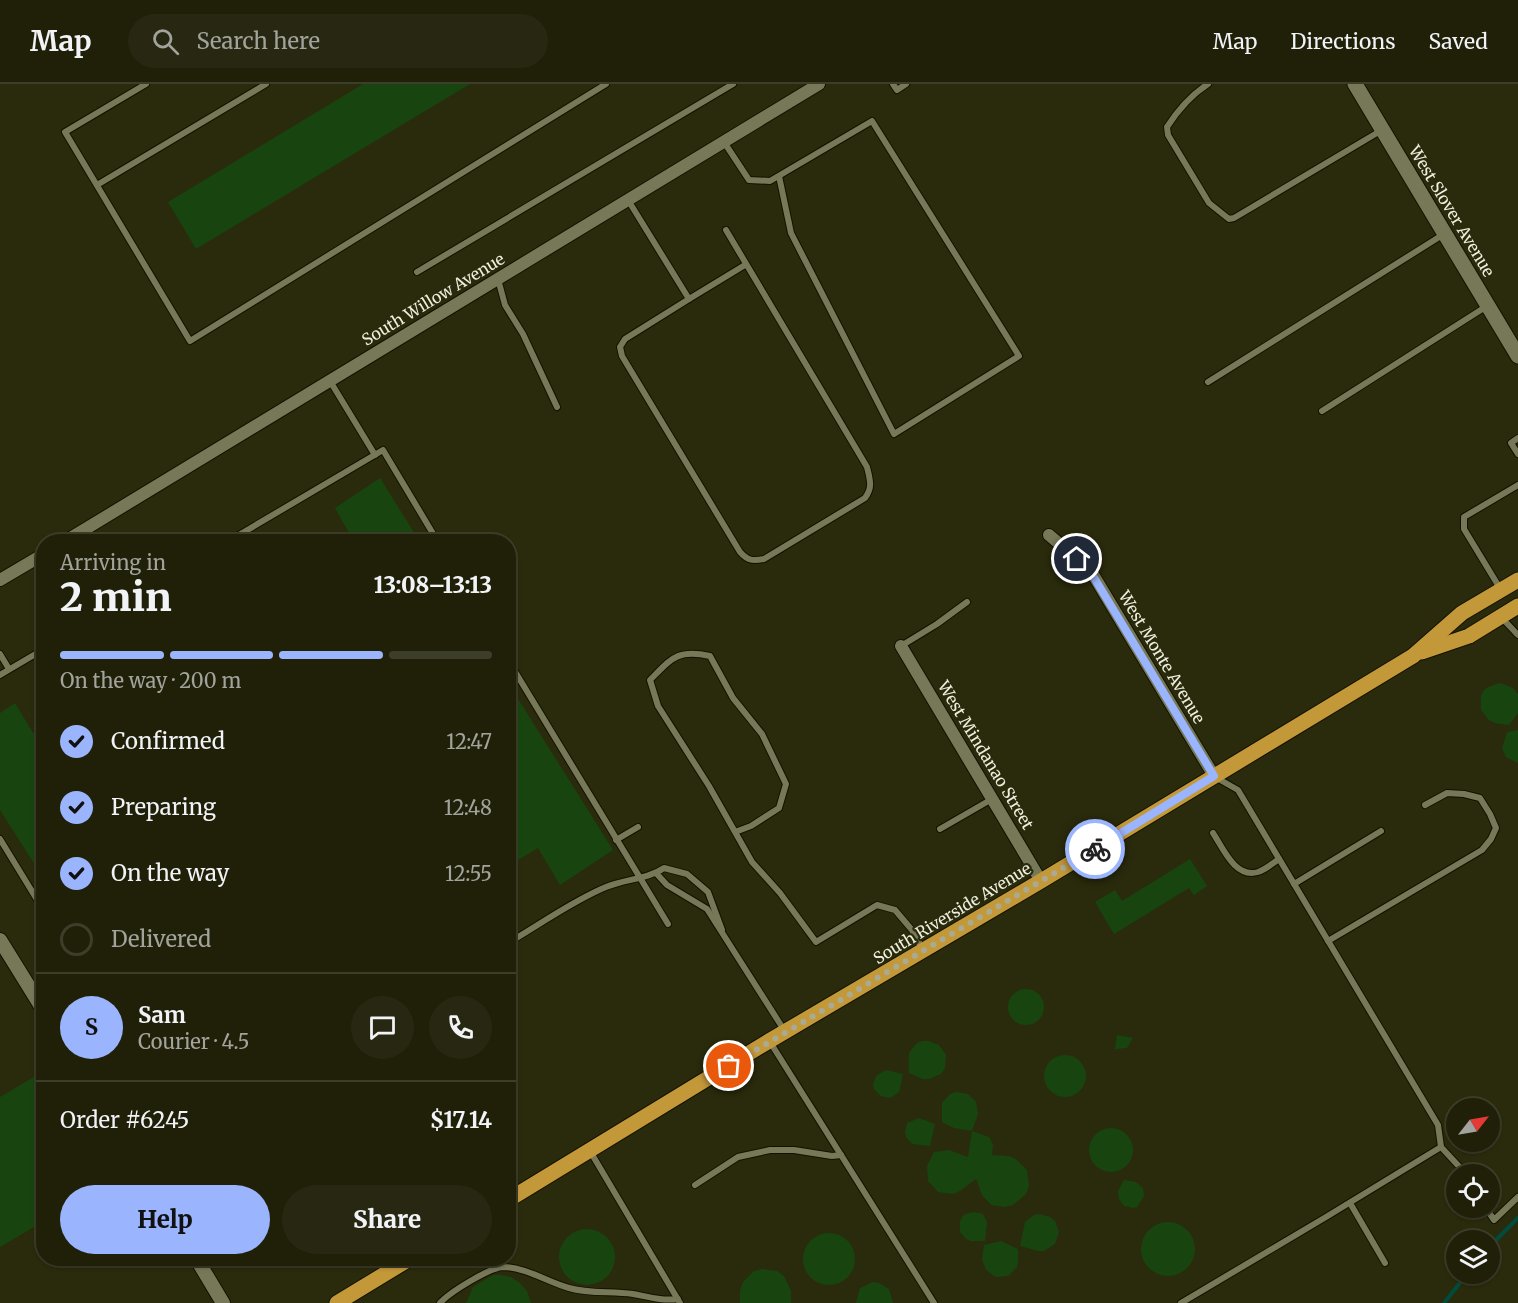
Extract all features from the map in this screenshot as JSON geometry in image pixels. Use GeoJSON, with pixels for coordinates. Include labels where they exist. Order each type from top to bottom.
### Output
{"type":"FeatureCollection","features":[{"type":"Feature","properties":{"kind":"main road","name":"West Slover Avenue"},"geometry":{"type":"LineString","coordinates":[[1355,84],[1518,356]]}},
{"type":"Feature","properties":{"kind":"main road","name":"South Riverside Avenue"},"geometry":{"type":"LineString","coordinates":[[516,1195],[1413,656],[1462,613],[1518,580]]}},
{"type":"Feature","properties":{"kind":"main road","name":"South Riverside Avenue"},"geometry":{"type":"LineString","coordinates":[[1413,656],[1469,636],[1518,606]]}},
{"type":"Feature","properties":{"kind":"main road"},"geometry":{"type":"LineString","coordinates":[[337,1303],[398,1266]]}},
{"type":"Feature","properties":{"kind":"street","name":"South Willow Avenue"},"geometry":{"type":"LineString","coordinates":[[77,534],[819,84]]}},
{"type":"Feature","properties":{"kind":"street","name":"West Monte Avenue"},"geometry":{"type":"LineString","coordinates":[[1049,535],[1090,571],[1214,776]]}},
{"type":"Feature","properties":{"kind":"street"},"geometry":{"type":"LineString","coordinates":[[0,580],[36,559]]}},
{"type":"Feature","properties":{"kind":"street","name":"West Mindanao Street"},"geometry":{"type":"LineString","coordinates":[[901,646],[1041,881]]}},
{"type":"Feature","properties":{"kind":"street"},"geometry":{"type":"LineString","coordinates":[[0,940],[36,998]]}},
{"type":"Feature","properties":{"kind":"street"},"geometry":{"type":"LineString","coordinates":[[201,1266],[223,1303]]}},
{"type":"Feature","properties":{"kind":"lane"},"geometry":{"type":"LineString","coordinates":[[146,84],[65,132],[190,341],[606,84]]}},
{"type":"Feature","properties":{"kind":"lane"},"geometry":{"type":"LineString","coordinates":[[97,185],[267,84]]}},
{"type":"Feature","properties":{"kind":"lane"},"geometry":{"type":"LineString","coordinates":[[417,272],[733,84]]}},
{"type":"Feature","properties":{"kind":"lane"},"geometry":{"type":"LineString","coordinates":[[893,84],[897,90],[906,84]]}},
{"type":"Feature","properties":{"kind":"lane"},"geometry":{"type":"LineString","coordinates":[[1208,84],[1198,90],[1177,112],[1167,127],[1168,135],[1209,203],[1229,219],[1383,130]]}},
{"type":"Feature","properties":{"kind":"lane"},"geometry":{"type":"LineString","coordinates":[[723,142],[748,180],[770,181],[778,176],[872,121],[1019,356],[894,434],[790,233],[778,176]]}},
{"type":"Feature","properties":{"kind":"lane"},"geometry":{"type":"LineString","coordinates":[[627,200],[689,299]]}},
{"type":"Feature","properties":{"kind":"lane"},"geometry":{"type":"LineString","coordinates":[[726,230],[867,467],[870,481],[871,490],[865,498],[764,559],[746,559],[740,552],[622,356],[620,347],[625,339],[745,265]]}},
{"type":"Feature","properties":{"kind":"lane"},"geometry":{"type":"LineString","coordinates":[[1209,382],[1445,234]]}},
{"type":"Feature","properties":{"kind":"lane"},"geometry":{"type":"LineString","coordinates":[[498,278],[505,305],[523,334],[557,407]]}},
{"type":"Feature","properties":{"kind":"lane"},"geometry":{"type":"LineString","coordinates":[[1323,411],[1488,306]]}},
{"type":"Feature","properties":{"kind":"lane"},"geometry":{"type":"LineString","coordinates":[[329,381],[375,454]]}},
{"type":"Feature","properties":{"kind":"lane"},"geometry":{"type":"LineString","coordinates":[[1518,438],[1511,443],[1518,454]]}},
{"type":"Feature","properties":{"kind":"lane"},"geometry":{"type":"LineString","coordinates":[[240,534],[383,450],[433,534]]}},
{"type":"Feature","properties":{"kind":"lane"},"geometry":{"type":"LineString","coordinates":[[1501,590],[1464,529],[1464,517],[1518,485]]}},
{"type":"Feature","properties":{"kind":"lane"},"geometry":{"type":"LineString","coordinates":[[901,646],[967,602]]}},
{"type":"Feature","properties":{"kind":"lane"},"geometry":{"type":"LineString","coordinates":[[1501,616],[1518,635]]}},
{"type":"Feature","properties":{"kind":"lane"},"geometry":{"type":"LineString","coordinates":[[735,832],[751,826],[779,808],[786,784],[762,734],[734,698],[710,656],[692,652],[672,658],[650,680],[658,706],[710,786],[735,832],[752,862],[780,893],[816,942],[877,905],[895,910],[912,930],[924,950]]}},
{"type":"Feature","properties":{"kind":"lane"},"geometry":{"type":"LineString","coordinates":[[0,654],[9,669]]}},
{"type":"Feature","properties":{"kind":"lane"},"geometry":{"type":"LineString","coordinates":[[0,675],[36,654]]}},
{"type":"Feature","properties":{"kind":"lane"},"geometry":{"type":"LineString","coordinates":[[516,673],[668,924]]}},
{"type":"Feature","properties":{"kind":"lane"},"geometry":{"type":"LineString","coordinates":[[1214,776],[1238,790],[1438,1125],[1440,1147],[1456,1164]]}},
{"type":"Feature","properties":{"kind":"lane"},"geometry":{"type":"LineString","coordinates":[[1328,940],[1482,849],[1491,839],[1496,828],[1480,798],[1447,793],[1425,805]]}},
{"type":"Feature","properties":{"kind":"lane"},"geometry":{"type":"LineString","coordinates":[[940,829],[993,799]]}},
{"type":"Feature","properties":{"kind":"lane"},"geometry":{"type":"LineString","coordinates":[[616,840],[638,827]]}},
{"type":"Feature","properties":{"kind":"lane"},"geometry":{"type":"LineString","coordinates":[[1294,884],[1381,831]]}},
{"type":"Feature","properties":{"kind":"lane"},"geometry":{"type":"LineString","coordinates":[[1214,833],[1234,865],[1242,872],[1257,872],[1279,859]]}},
{"type":"Feature","properties":{"kind":"lane"},"geometry":{"type":"LineString","coordinates":[[0,839],[36,898]]}},
{"type":"Feature","properties":{"kind":"lane"},"geometry":{"type":"LineString","coordinates":[[516,938],[589,895],[606,887],[656,873],[664,868],[687,874],[708,892],[722,930]]}},
{"type":"Feature","properties":{"kind":"lane"},"geometry":{"type":"LineString","coordinates":[[656,873],[667,885],[708,909],[785,1032]]}},
{"type":"Feature","properties":{"kind":"lane"},"geometry":{"type":"LineString","coordinates":[[770,1041],[934,1303]]}},
{"type":"Feature","properties":{"kind":"lane"},"geometry":{"type":"LineString","coordinates":[[1181,1303],[1440,1147]]}},
{"type":"Feature","properties":{"kind":"lane"},"geometry":{"type":"LineString","coordinates":[[695,1185],[738,1157],[770,1150],[841,1155]]}},
{"type":"Feature","properties":{"kind":"lane"},"geometry":{"type":"LineString","coordinates":[[590,1151],[679,1301]]}},
{"type":"Feature","properties":{"kind":"lane"},"geometry":{"type":"LineString","coordinates":[[1500,1214],[1518,1197]]}},
{"type":"Feature","properties":{"kind":"lane"},"geometry":{"type":"LineString","coordinates":[[1350,1203],[1385,1263]]}},
{"type":"Feature","properties":{"kind":"lane"},"geometry":{"type":"LineString","coordinates":[[440,1303],[447,1295],[492,1270],[503,1267],[520,1270],[572,1289],[679,1301]]}},
{"type":"Feature","properties":{"kind":"building"},"geometry":{"type":"Polygon","coordinates":[[[363,84],[470,84],[196,249],[168,202],[363,84]]]}},
{"type":"Feature","properties":{"kind":"building"},"geometry":{"type":"Polygon","coordinates":[[[380,478],[415,534],[348,534],[335,508],[380,478]]]}},
{"type":"Feature","properties":{"kind":"building"},"geometry":{"type":"Polygon","coordinates":[[[1500,683],[1513,688],[1518,694],[1518,713],[1509,725],[1489,720],[1481,710],[1483,691],[1500,683]]]}},
{"type":"Feature","properties":{"kind":"building"},"geometry":{"type":"Polygon","coordinates":[[[516,696],[613,850],[560,885],[538,848],[516,861],[516,696]]]}},
{"type":"Feature","properties":{"kind":"building"},"geometry":{"type":"Polygon","coordinates":[[[15,703],[33,733],[36,731],[36,866],[0,810],[0,713],[15,703]]]}},
{"type":"Feature","properties":{"kind":"building"},"geometry":{"type":"Polygon","coordinates":[[[1518,730],[1518,763],[1506,757],[1502,748],[1507,732],[1518,730]]]}},
{"type":"Feature","properties":{"kind":"building"},"geometry":{"type":"Polygon","coordinates":[[[1190,859],[1207,886],[1194,895],[1189,888],[1114,934],[1095,902],[1115,890],[1122,901],[1190,859]]]}},
{"type":"Feature","properties":{"kind":"building"},"geometry":{"type":"Polygon","coordinates":[[[1026,989],[1039,994],[1044,1007],[1039,1020],[1026,1025],[1013,1020],[1008,1007],[1013,994],[1026,989]]]}},
{"type":"Feature","properties":{"kind":"building"},"geometry":{"type":"Polygon","coordinates":[[[1117,1035],[1133,1038],[1127,1048],[1115,1049],[1117,1035]]]}},
{"type":"Feature","properties":{"kind":"building"},"geometry":{"type":"Polygon","coordinates":[[[922,1041],[939,1045],[946,1055],[945,1068],[941,1074],[929,1079],[909,1073],[909,1053],[916,1044],[922,1041]]]}},
{"type":"Feature","properties":{"kind":"building"},"geometry":{"type":"Polygon","coordinates":[[[1065,1055],[1080,1061],[1086,1076],[1080,1091],[1065,1097],[1050,1091],[1044,1076],[1050,1061],[1065,1055]]]}},
{"type":"Feature","properties":{"kind":"building"},"geometry":{"type":"Polygon","coordinates":[[[886,1070],[903,1074],[899,1092],[890,1098],[881,1096],[874,1089],[873,1084],[876,1076],[886,1070]]]}},
{"type":"Feature","properties":{"kind":"building"},"geometry":{"type":"Polygon","coordinates":[[[36,1076],[36,1226],[0,1247],[0,1097],[36,1076]]]}},
{"type":"Feature","properties":{"kind":"building"},"geometry":{"type":"Polygon","coordinates":[[[956,1092],[968,1094],[976,1102],[978,1114],[972,1131],[954,1128],[942,1122],[942,1103],[950,1094],[956,1092]]]}},
{"type":"Feature","properties":{"kind":"building"},"geometry":{"type":"Polygon","coordinates":[[[919,1118],[935,1124],[930,1146],[912,1144],[906,1137],[907,1123],[919,1118]]]}},
{"type":"Feature","properties":{"kind":"building"},"geometry":{"type":"Polygon","coordinates":[[[1111,1128],[1126,1135],[1133,1150],[1126,1165],[1111,1172],[1096,1165],[1089,1150],[1096,1135],[1111,1128]]]}},
{"type":"Feature","properties":{"kind":"building"},"geometry":{"type":"Polygon","coordinates":[[[972,1131],[989,1137],[993,1144],[992,1155],[1009,1156],[1016,1159],[1027,1170],[1029,1186],[1026,1194],[1013,1205],[1004,1207],[991,1205],[982,1195],[976,1179],[953,1194],[938,1192],[928,1181],[927,1166],[934,1152],[949,1150],[968,1157],[972,1131]]]}},
{"type":"Feature","properties":{"kind":"building"},"geometry":{"type":"Polygon","coordinates":[[[1124,1180],[1136,1182],[1143,1188],[1144,1196],[1137,1207],[1124,1206],[1119,1199],[1118,1191],[1124,1180]]]}},
{"type":"Feature","properties":{"kind":"building"},"geometry":{"type":"Polygon","coordinates":[[[974,1212],[983,1214],[987,1222],[985,1241],[971,1241],[960,1232],[962,1217],[974,1212]]]}},
{"type":"Feature","properties":{"kind":"building"},"geometry":{"type":"Polygon","coordinates":[[[1039,1214],[1055,1221],[1059,1232],[1055,1244],[1044,1251],[1020,1246],[1025,1222],[1039,1214]]]}},
{"type":"Feature","properties":{"kind":"building"},"geometry":{"type":"Polygon","coordinates":[[[1168,1222],[1178,1224],[1187,1230],[1193,1239],[1195,1249],[1193,1259],[1187,1268],[1178,1274],[1168,1276],[1158,1274],[1149,1268],[1143,1259],[1141,1249],[1143,1239],[1149,1230],[1158,1224],[1168,1222]]]}},
{"type":"Feature","properties":{"kind":"building"},"geometry":{"type":"Polygon","coordinates":[[[581,1229],[593,1229],[603,1233],[611,1241],[615,1257],[611,1273],[603,1281],[593,1285],[581,1285],[571,1281],[563,1273],[559,1263],[559,1251],[563,1241],[571,1233],[581,1229]]]}},
{"type":"Feature","properties":{"kind":"building"},"geometry":{"type":"Polygon","coordinates":[[[824,1233],[834,1233],[844,1237],[851,1244],[855,1259],[851,1274],[844,1281],[834,1285],[824,1285],[814,1281],[807,1274],[803,1264],[803,1254],[807,1244],[814,1237],[824,1233]]]}},
{"type":"Feature","properties":{"kind":"building"},"geometry":{"type":"Polygon","coordinates":[[[1001,1241],[1018,1249],[1018,1261],[1017,1267],[1008,1276],[996,1277],[986,1270],[982,1259],[984,1245],[1001,1241]]]}},
{"type":"Feature","properties":{"kind":"building"},"geometry":{"type":"Polygon","coordinates":[[[762,1269],[777,1271],[784,1276],[791,1291],[791,1303],[740,1303],[743,1282],[754,1271],[762,1269]]]}},
{"type":"Feature","properties":{"kind":"building"},"geometry":{"type":"Polygon","coordinates":[[[493,1275],[511,1277],[520,1283],[527,1291],[531,1303],[466,1303],[473,1287],[493,1275]]]}},
{"type":"Feature","properties":{"kind":"building"},"geometry":{"type":"Polygon","coordinates":[[[873,1282],[889,1289],[893,1303],[856,1303],[860,1288],[873,1282]]]}},
{"type":"Feature","properties":{"kind":"waterway"},"geometry":{"type":"LineString","coordinates":[[1500,1236],[1518,1218]]}},
{"type":"Feature","properties":{"kind":"waterway"},"geometry":{"type":"LineString","coordinates":[[1444,1303],[1459,1284]]}},
{"type":"Feature","properties":{"kind":"way so far"},"geometry":{"type":"LineString","coordinates":[[729,1066],[1095,849]]}},
{"type":"Feature","properties":{"kind":"route"},"geometry":{"type":"LineString","coordinates":[[1077,559],[1090,571],[1214,776],[1095,849]]}}]}
